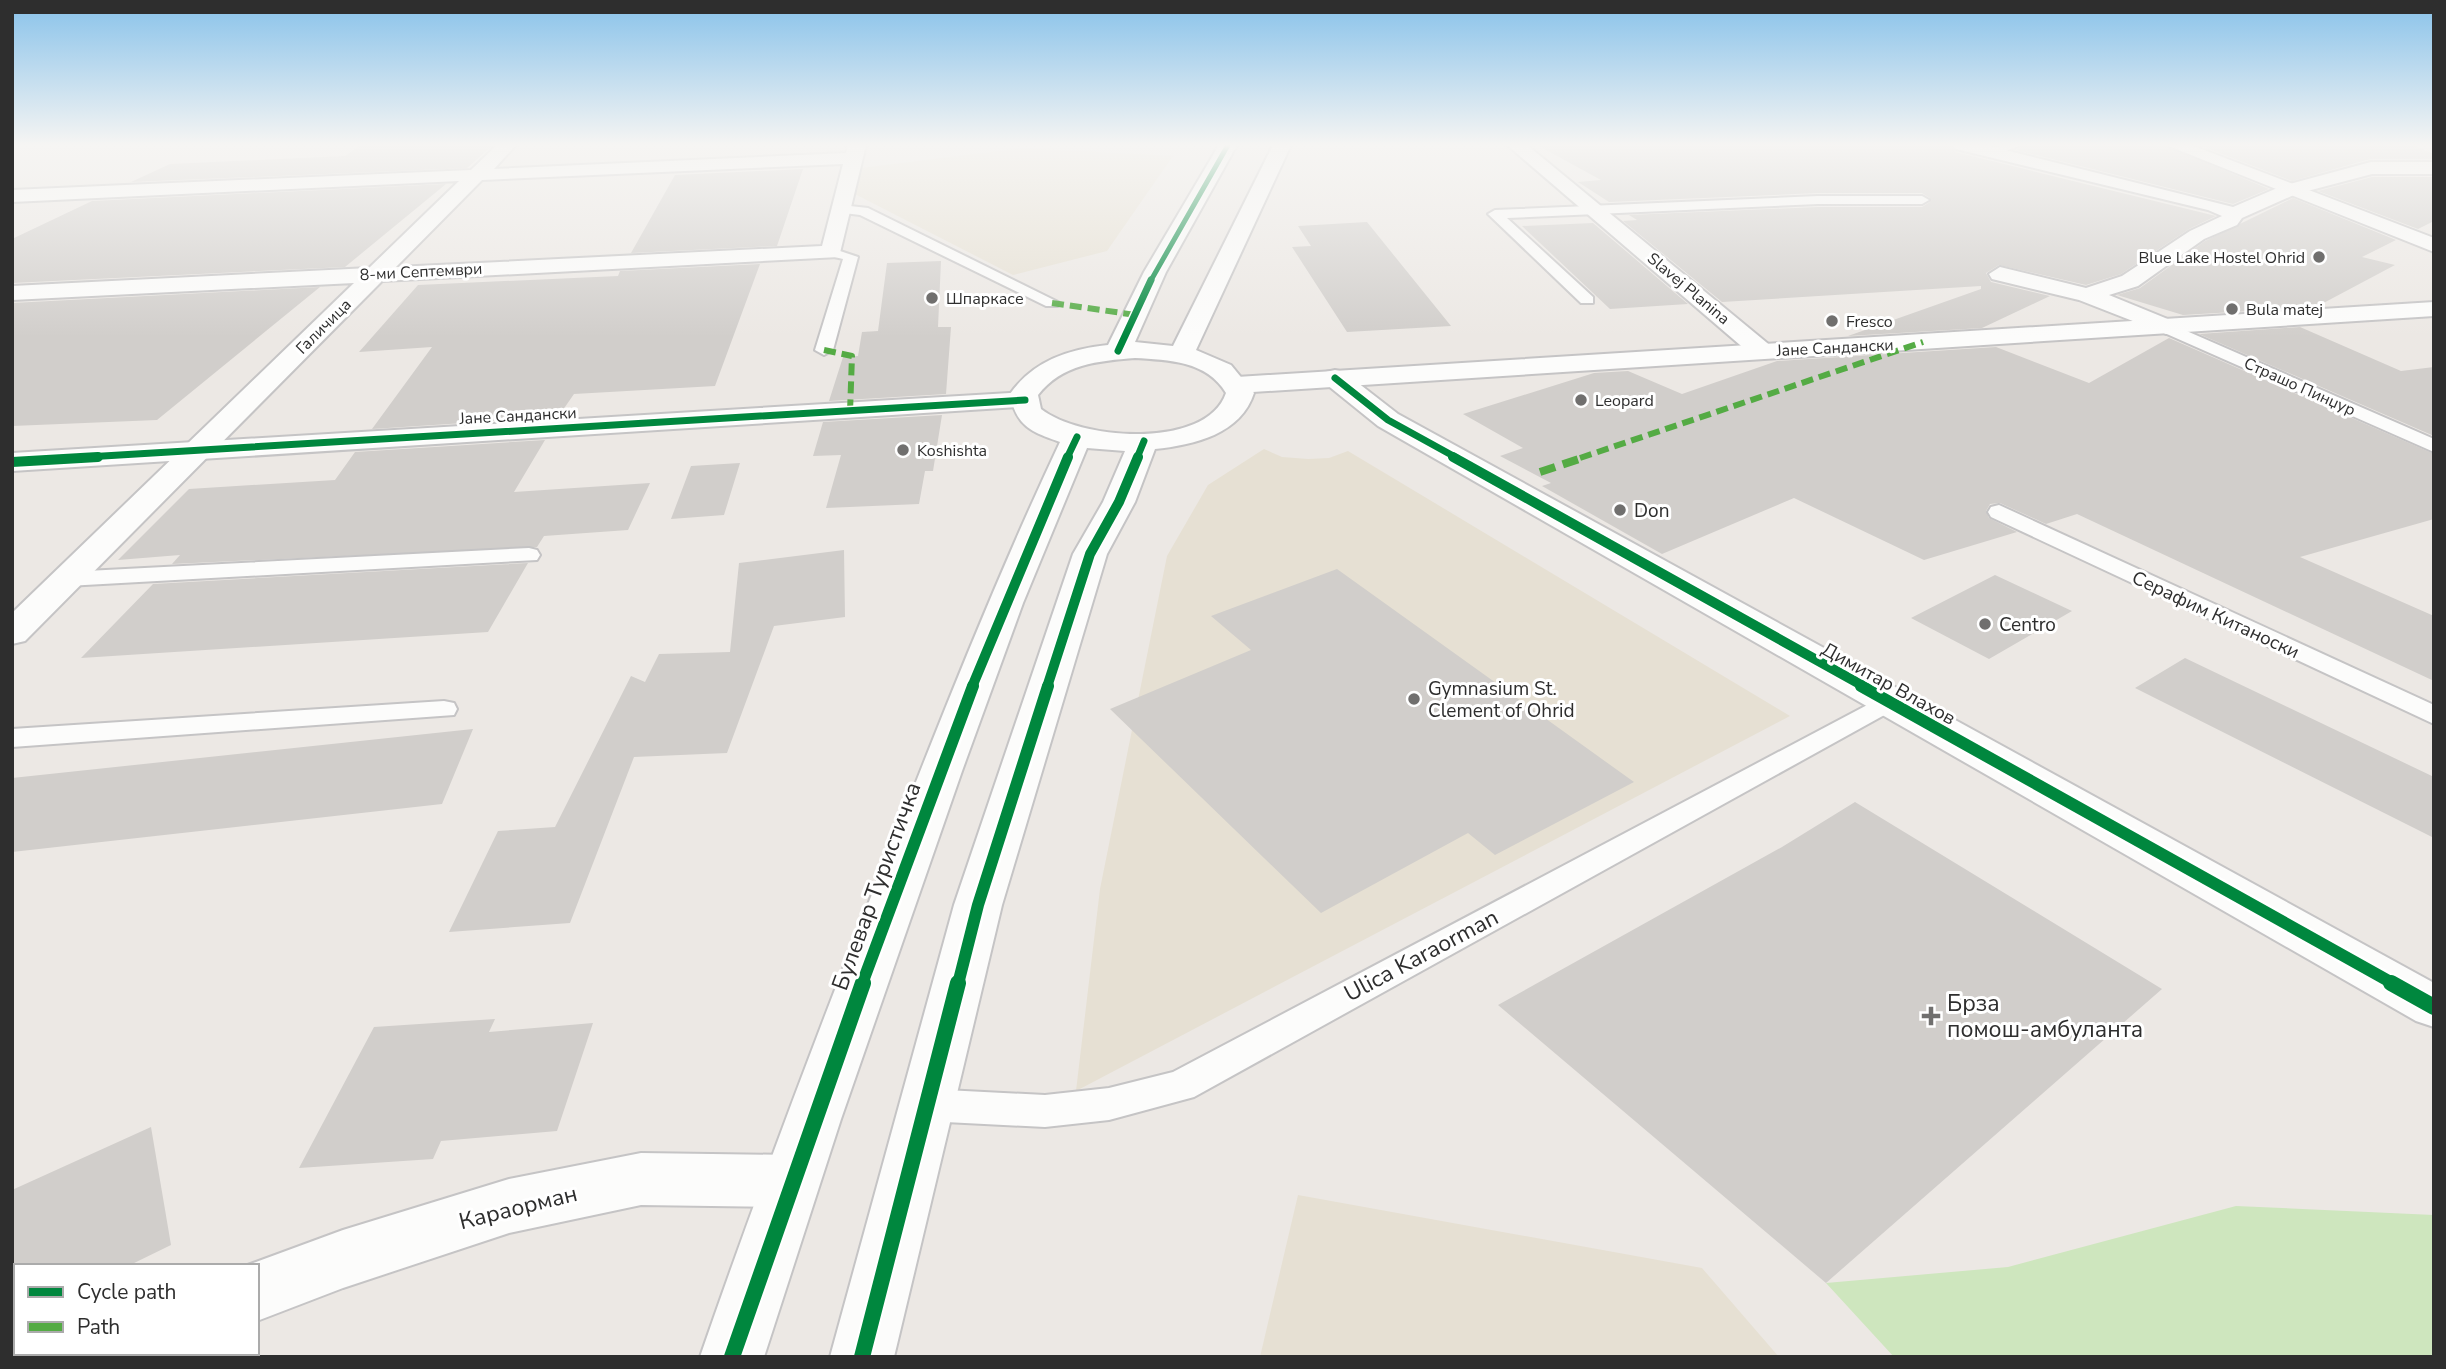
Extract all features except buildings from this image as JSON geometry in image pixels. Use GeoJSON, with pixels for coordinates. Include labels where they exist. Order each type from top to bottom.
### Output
{"type":"FeatureCollection","features":[{"type":"Feature","properties":{"kind":"street","name":"Галичица"},"geometry":{"type":"LineString","coordinates":[[200,448],[441,209]]}},
{"type":"Feature","properties":{"kind":"street"},"geometry":{"type":"LineString","coordinates":[[831,252],[841,209]]}},
{"type":"Feature","properties":{"kind":"street"},"geometry":{"type":"LineString","coordinates":[[1118,351],[1155,272],[1191,209]]}},
{"type":"Feature","properties":{"kind":"street"},"geometry":{"type":"LineString","coordinates":[[1181,355],[1251,209]]}},
{"type":"Feature","properties":{"kind":"street"},"geometry":{"type":"LineString","coordinates":[[2221,209],[2232,214],[2244,209]]}},
{"type":"Feature","properties":{"kind":"street"},"geometry":{"type":"LineString","coordinates":[[2338,209],[2434,246]]}},
{"type":"Feature","properties":{"kind":"street","name":"Slavej Planina"},"geometry":{"type":"LineString","coordinates":[[1595,210],[1763,352]]}},
{"type":"Feature","properties":{"kind":"street"},"geometry":{"type":"LineString","coordinates":[[2087,295],[2130,281],[2197,235],[2230,221],[2232,214]]}},
{"type":"Feature","properties":{"kind":"street","name":"8-ми Септември"},"geometry":{"type":"LineString","coordinates":[[12,293],[831,252]]}},
{"type":"Feature","properties":{"kind":"street"},"geometry":{"type":"LineString","coordinates":[[2000,274],[2087,295],[2166,327]]}},
{"type":"Feature","properties":{"kind":"street","name":"Јане Сандански"},"geometry":{"type":"LineString","coordinates":[[1237,385],[2434,309]]}},
{"type":"Feature","properties":{"kind":"street"},"geometry":{"type":"LineString","coordinates":[[1118,351],[1181,355],[1208,362],[1231,376],[1237,385],[1240,393],[1233,411],[1210,427],[1173,439],[1129,443],[1077,437],[1049,428],[1028,413],[1024,394],[1035,377],[1061,363],[1118,351]]}},
{"type":"Feature","properties":{"kind":"street","name":"Димитар Влахов"},"geometry":{"type":"LineString","coordinates":[[1335,378],[1388,420],[2434,1007]]}},
{"type":"Feature","properties":{"kind":"street","name":"Јане Сандански"},"geometry":{"type":"LineString","coordinates":[[12,461],[1025,400]]}},
{"type":"Feature","properties":{"kind":"street","name":"Булевар Туристичка"},"geometry":{"type":"LineString","coordinates":[[732,1357],[790,1181],[962,716],[1046,503],[1077,437]]}},
{"type":"Feature","properties":{"kind":"street"},"geometry":{"type":"LineString","coordinates":[[862,1357],[978,905],[1090,554],[1119,502],[1144,441]]}},
{"type":"Feature","properties":{"kind":"street"},"geometry":{"type":"LineString","coordinates":[[12,633],[200,448]]}},
{"type":"Feature","properties":{"kind":"street","name":"Караорман"},"geometry":{"type":"LineString","coordinates":[[259,1290],[343,1259],[522,1203],[641,1179],[790,1181]]}},
{"type":"Feature","properties":{"kind":"lane"},"geometry":{"type":"LineString","coordinates":[[841,209],[863,211],[1052,303]]}},
{"type":"Feature","properties":{"kind":"lane"},"geometry":{"type":"LineString","coordinates":[[1587,300],[1495,214],[1620,209]]}},
{"type":"Feature","properties":{"kind":"lane"},"geometry":{"type":"LineString","coordinates":[[824,350],[851,257],[831,252]]}},
{"type":"Feature","properties":{"kind":"lane","name":"Страшо Пинџур"},"geometry":{"type":"LineString","coordinates":[[2166,327],[2434,446]]}},
{"type":"Feature","properties":{"kind":"lane","name":"Серафим Китаноски"},"geometry":{"type":"LineString","coordinates":[[1998,512],[2434,716]]}},
{"type":"Feature","properties":{"kind":"lane"},"geometry":{"type":"LineString","coordinates":[[67,579],[529,555]]}},
{"type":"Feature","properties":{"kind":"lane","name":"Ulica Karaorman"},"geometry":{"type":"LineString","coordinates":[[926,1105],[1045,1111],[1109,1104],[1181,1086],[1888,702]]}},
{"type":"Feature","properties":{"kind":"lane"},"geometry":{"type":"LineString","coordinates":[[12,738],[444,709]]}},
{"type":"Feature","properties":{"kind":"shaded area"},"geometry":{"type":"Polygon","coordinates":[[[884,209],[1136,209],[1107,251],[1013,275],[884,209]]]}},
{"type":"Feature","properties":{"kind":"shaded area"},"geometry":{"type":"Polygon","coordinates":[[[1264,449],[1282,457],[1308,459],[1329,458],[1348,451],[1790,716],[1076,1091],[1100,889],[1167,556],[1208,485],[1264,449]]]}},
{"type":"Feature","properties":{"kind":"shaded area"},"geometry":{"type":"Polygon","coordinates":[[[1298,1195],[1702,1268],[1779,1357],[1260,1357],[1298,1195]]]}},
{"type":"Feature","properties":{"kind":"green space"},"geometry":{"type":"Polygon","coordinates":[[[2236,1206],[2434,1215],[2434,1357],[1894,1357],[1826,1283],[2008,1267],[2236,1206]]]}},
{"type":"Feature","properties":{"kind":"marked path"},"geometry":{"type":"LineString","coordinates":[[1052,303],[1136,315]]}},
{"type":"Feature","properties":{"kind":"marked path"},"geometry":{"type":"LineString","coordinates":[[1540,472],[1923,342]]}},
{"type":"Feature","properties":{"kind":"marked path"},"geometry":{"type":"LineString","coordinates":[[824,350],[852,356],[850,412]]}},
{"type":"Feature","properties":{"kind":"cycle path"},"geometry":{"type":"LineString","coordinates":[[1118,351],[1155,272],[1191,209]]}},
{"type":"Feature","properties":{"kind":"cycle path"},"geometry":{"type":"LineString","coordinates":[[1335,378],[1388,420],[2434,1007]]}},
{"type":"Feature","properties":{"kind":"cycle path"},"geometry":{"type":"LineString","coordinates":[[12,462],[1025,400]]}},
{"type":"Feature","properties":{"kind":"cycle path"},"geometry":{"type":"LineString","coordinates":[[732,1357],[813,1119],[962,715],[1028,547],[1077,437]]}},
{"type":"Feature","properties":{"kind":"cycle path"},"geometry":{"type":"LineString","coordinates":[[862,1357],[978,905],[1090,554],[1119,502],[1144,441]]}},
{"type":"Feature","properties":{"kind":"place","name":"Blue Lake Hostel Ohrid"},"geometry":{"type":"Point","coordinates":[2319,257]}},
{"type":"Feature","properties":{"kind":"place","name":"Шпаркасе"},"geometry":{"type":"Point","coordinates":[932,298]}},
{"type":"Feature","properties":{"kind":"place","name":"Bula matej"},"geometry":{"type":"Point","coordinates":[2232,309]}},
{"type":"Feature","properties":{"kind":"place","name":"Fresco"},"geometry":{"type":"Point","coordinates":[1832,321]}},
{"type":"Feature","properties":{"kind":"place","name":"Leopard"},"geometry":{"type":"Point","coordinates":[1581,400]}},
{"type":"Feature","properties":{"kind":"place","name":"Koshishta"},"geometry":{"type":"Point","coordinates":[903,450]}},
{"type":"Feature","properties":{"kind":"place","name":"Don"},"geometry":{"type":"Point","coordinates":[1620,510]}},
{"type":"Feature","properties":{"kind":"place","name":"Centro"},"geometry":{"type":"Point","coordinates":[1985,624]}},
{"type":"Feature","properties":{"kind":"place","name":"Gymnasium St. Clement of Ohrid"},"geometry":{"type":"Point","coordinates":[1414,699]}},
{"type":"Feature","properties":{"kind":"place","name":"Брза помош-амбуланта"},"geometry":{"type":"Point","coordinates":[1931,1016]}}]}
